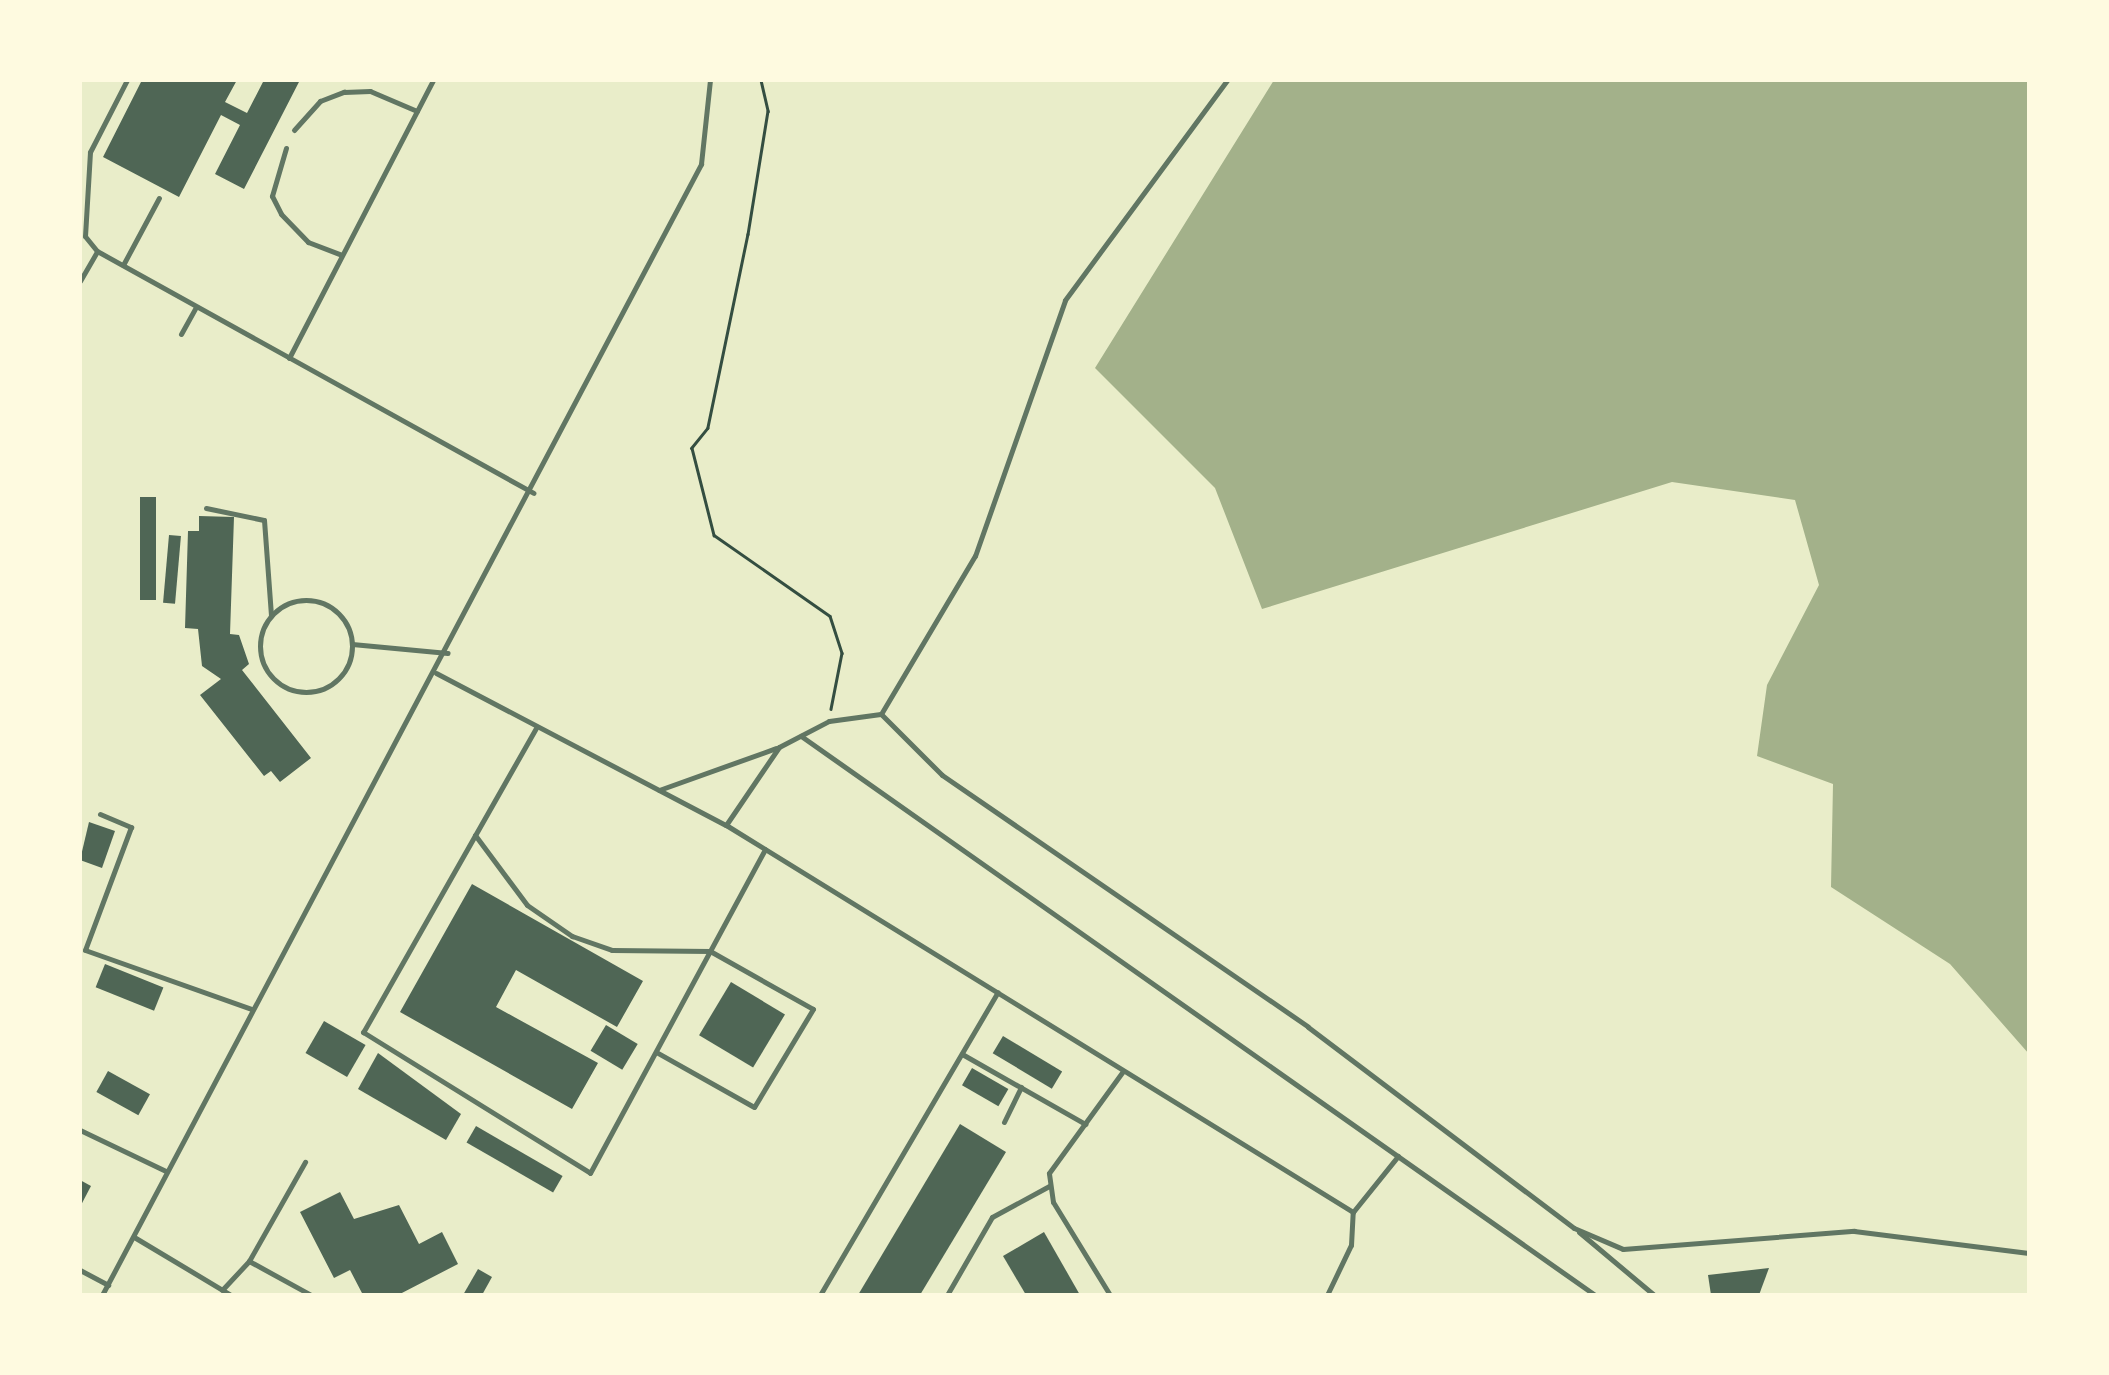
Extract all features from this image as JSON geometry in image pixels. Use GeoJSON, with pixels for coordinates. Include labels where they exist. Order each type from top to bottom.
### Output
{"type":"FeatureCollection","features":[{"type":"Feature","properties":{"kind":"lane"},"geometry":{"type":"LineString","coordinates":[[127,80],[90,152],[85,236],[97,250],[533,494]]}},
{"type":"Feature","properties":{"kind":"lane"},"geometry":{"type":"LineString","coordinates":[[288,358],[433,80]]}},
{"type":"Feature","properties":{"kind":"lane"},"geometry":{"type":"LineString","coordinates":[[102,1295],[533,494],[700,164],[710,80]]}},
{"type":"Feature","properties":{"kind":"lane"},"geometry":{"type":"LineString","coordinates":[[881,714],[975,556],[1065,300],[1227,80]]}},
{"type":"Feature","properties":{"kind":"lane"},"geometry":{"type":"LineString","coordinates":[[294,130],[320,101],[344,92],[370,91],[417,111]]}},
{"type":"Feature","properties":{"kind":"lane"},"geometry":{"type":"LineString","coordinates":[[286,148],[272,196],[282,214],[308,242],[343,255]]}},
{"type":"Feature","properties":{"kind":"lane"},"geometry":{"type":"LineString","coordinates":[[123,266],[159,198]]}},
{"type":"Feature","properties":{"kind":"lane"},"geometry":{"type":"LineString","coordinates":[[80,281],[97,250]]}},
{"type":"Feature","properties":{"kind":"lane"},"geometry":{"type":"LineString","coordinates":[[180,334],[196,307]]}},
{"type":"Feature","properties":{"kind":"lane"},"geometry":{"type":"LineString","coordinates":[[206,508],[264,520],[271,616],[262,661],[293,690],[334,682],[352,644]]}},
{"type":"Feature","properties":{"kind":"lane"},"geometry":{"type":"LineString","coordinates":[[271,616],[297,600],[328,605],[352,644]]}},
{"type":"Feature","properties":{"kind":"lane"},"geometry":{"type":"LineString","coordinates":[[352,644],[448,653]]}},
{"type":"Feature","properties":{"kind":"lane"},"geometry":{"type":"LineString","coordinates":[[436,673],[726,824],[1353,1212]]}},
{"type":"Feature","properties":{"kind":"lane"},"geometry":{"type":"LineString","coordinates":[[658,790],[779,748],[829,720],[881,714]]}},
{"type":"Feature","properties":{"kind":"lane"},"geometry":{"type":"LineString","coordinates":[[881,714],[942,774],[1308,1028],[1574,1228],[1654,1295]]}},
{"type":"Feature","properties":{"kind":"lane"},"geometry":{"type":"LineString","coordinates":[[536,728],[362,1032],[590,1174],[765,849]]}},
{"type":"Feature","properties":{"kind":"lane"},"geometry":{"type":"LineString","coordinates":[[801,736],[1595,1295]]}},
{"type":"Feature","properties":{"kind":"lane"},"geometry":{"type":"LineString","coordinates":[[726,824],[779,748]]}},
{"type":"Feature","properties":{"kind":"lane"},"geometry":{"type":"LineString","coordinates":[[100,814],[131,827],[85,950],[252,1010]]}},
{"type":"Feature","properties":{"kind":"lane"},"geometry":{"type":"LineString","coordinates":[[475,835],[527,905],[572,936],[612,950],[710,951],[805,1001],[814,1020],[754,1107],[656,1052]]}},
{"type":"Feature","properties":{"kind":"lane"},"geometry":{"type":"LineString","coordinates":[[820,1295],[998,992]]}},
{"type":"Feature","properties":{"kind":"lane"},"geometry":{"type":"LineString","coordinates":[[962,1054],[1085,1124]]}},
{"type":"Feature","properties":{"kind":"lane"},"geometry":{"type":"LineString","coordinates":[[947,1295],[992,1217],[1050,1186],[1085,1124],[1124,1071]]}},
{"type":"Feature","properties":{"kind":"lane"},"geometry":{"type":"LineString","coordinates":[[1004,1122],[1021,1088]]}},
{"type":"Feature","properties":{"kind":"lane"},"geometry":{"type":"LineString","coordinates":[[80,1130],[166,1171]]}},
{"type":"Feature","properties":{"kind":"lane"},"geometry":{"type":"LineString","coordinates":[[1327,1295],[1351,1244],[1353,1212],[1398,1156]]}},
{"type":"Feature","properties":{"kind":"lane"},"geometry":{"type":"LineString","coordinates":[[222,1290],[249,1261],[304,1162]]}},
{"type":"Feature","properties":{"kind":"lane"},"geometry":{"type":"LineString","coordinates":[[1050,1186],[1110,1295]]}},
{"type":"Feature","properties":{"kind":"lane"},"geometry":{"type":"LineString","coordinates":[[1574,1228],[1623,1249],[1854,1231],[2029,1253]]}},
{"type":"Feature","properties":{"kind":"lane"},"geometry":{"type":"LineString","coordinates":[[134,1237],[232,1295]]}},
{"type":"Feature","properties":{"kind":"lane"},"geometry":{"type":"LineString","coordinates":[[249,1261],[312,1295]]}},
{"type":"Feature","properties":{"kind":"lane"},"geometry":{"type":"LineString","coordinates":[[80,1270],[108,1285]]}},
{"type":"Feature","properties":{"kind":"path"},"geometry":{"type":"LineString","coordinates":[[760,80],[768,111],[748,234],[708,428],[692,448],[714,535],[830,616],[842,653],[829,720]]}},
{"type":"Feature","properties":{"kind":"shaded area"},"geometry":{"type":"Polygon","coordinates":[[[1274,80],[2029,80],[2029,1054],[1950,964],[1831,887],[1833,784],[1757,756],[1767,685],[1819,585],[1795,500],[1672,482],[1262,609],[1215,488],[1095,368],[1274,80]]]}},
{"type":"Feature","properties":{"kind":"building"},"geometry":{"type":"Polygon","coordinates":[[[142,80],[237,80],[225,102],[247,113],[264,80],[300,80],[244,189],[215,174],[240,125],[221,115],[179,197],[103,157],[142,80]]]}},
{"type":"Feature","properties":{"kind":"building"},"geometry":{"type":"Polygon","coordinates":[[[140,497],[156,497],[156,600],[140,600],[140,497]]]}},
{"type":"Feature","properties":{"kind":"building"},"geometry":{"type":"Polygon","coordinates":[[[199,516],[234,517],[230,634],[239,635],[249,664],[242,670],[311,758],[280,782],[271,771],[264,776],[200,695],[221,679],[202,666],[198,629],[185,628],[188,531],[199,531],[199,516]]]}},
{"type":"Feature","properties":{"kind":"building"},"geometry":{"type":"Polygon","coordinates":[[[169,535],[181,536],[175,604],[163,603],[169,535]]]}},
{"type":"Feature","properties":{"kind":"building"},"geometry":{"type":"Polygon","coordinates":[[[89,822],[115,831],[102,868],[80,860],[89,822]]]}},
{"type":"Feature","properties":{"kind":"building"},"geometry":{"type":"Polygon","coordinates":[[[472,884],[643,981],[617,1027],[516,970],[496,1007],[598,1063],[572,1109],[400,1012],[472,884]]]}},
{"type":"Feature","properties":{"kind":"building"},"geometry":{"type":"Polygon","coordinates":[[[105,964],[163,988],[154,1011],[96,987],[105,964]]]}},
{"type":"Feature","properties":{"kind":"building"},"geometry":{"type":"Polygon","coordinates":[[[731,982],[785,1014],[753,1068],[699,1035],[731,982]]]}},
{"type":"Feature","properties":{"kind":"building"},"geometry":{"type":"Polygon","coordinates":[[[324,1021],[366,1045],[347,1077],[306,1053],[324,1021]]]}},
{"type":"Feature","properties":{"kind":"building"},"geometry":{"type":"Polygon","coordinates":[[[606,1025],[638,1044],[622,1070],[591,1051],[606,1025]]]}},
{"type":"Feature","properties":{"kind":"building"},"geometry":{"type":"Polygon","coordinates":[[[1003,1036],[1062,1072],[1052,1089],[993,1053],[1003,1036]]]}},
{"type":"Feature","properties":{"kind":"building"},"geometry":{"type":"Polygon","coordinates":[[[378,1053],[461,1114],[446,1140],[358,1089],[378,1053]]]}},
{"type":"Feature","properties":{"kind":"building"},"geometry":{"type":"Polygon","coordinates":[[[972,1068],[1008,1089],[998,1106],[962,1085],[972,1068]]]}},
{"type":"Feature","properties":{"kind":"building"},"geometry":{"type":"Polygon","coordinates":[[[108,1071],[150,1094],[138,1115],[96,1092],[108,1071]]]}},
{"type":"Feature","properties":{"kind":"building"},"geometry":{"type":"Polygon","coordinates":[[[960,1124],[1006,1152],[920,1295],[858,1295],[960,1124]]]}},
{"type":"Feature","properties":{"kind":"building"},"geometry":{"type":"Polygon","coordinates":[[[476,1126],[563,1176],[553,1192],[467,1142],[476,1126]]]}},
{"type":"Feature","properties":{"kind":"building"},"geometry":{"type":"Polygon","coordinates":[[[80,1180],[91,1186],[80,1207],[80,1180]]]}},
{"type":"Feature","properties":{"kind":"building"},"geometry":{"type":"Polygon","coordinates":[[[340,1192],[354,1219],[399,1205],[419,1244],[442,1232],[458,1264],[398,1295],[363,1295],[350,1270],[334,1278],[300,1212],[340,1192]]]}},
{"type":"Feature","properties":{"kind":"building"},"geometry":{"type":"Polygon","coordinates":[[[1044,1232],[1080,1295],[1026,1295],[1003,1256],[1044,1232]]]}},
{"type":"Feature","properties":{"kind":"building"},"geometry":{"type":"Polygon","coordinates":[[[1769,1268],[1759,1295],[1711,1295],[1708,1275],[1769,1268]]]}},
{"type":"Feature","properties":{"kind":"building"},"geometry":{"type":"Polygon","coordinates":[[[478,1269],[492,1277],[482,1295],[463,1295],[478,1269]]]}}]}
